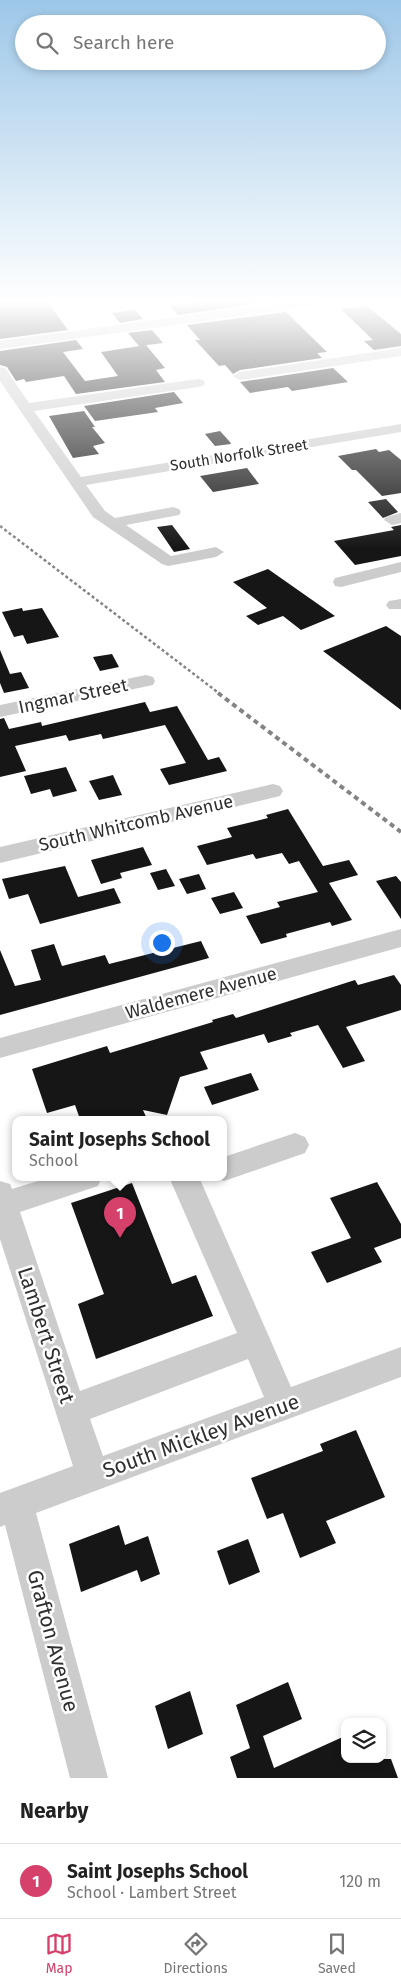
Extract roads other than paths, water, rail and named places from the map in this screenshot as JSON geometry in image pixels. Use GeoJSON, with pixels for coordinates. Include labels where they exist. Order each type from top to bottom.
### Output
{"type":"FeatureCollection","features":[{"type":"Feature","properties":{"kind":"street"},"geometry":{"type":"LineString","coordinates":[[8,383],[98,514],[168,562],[216,552]]}},
{"type":"Feature","properties":{"kind":"street"},"geometry":{"type":"LineString","coordinates":[[25,408],[198,383]]}},
{"type":"Feature","properties":{"kind":"street","name":"South Norfolk Street"},"geometry":{"type":"LineString","coordinates":[[76,482],[401,428]]}},
{"type":"Feature","properties":{"kind":"street"},"geometry":{"type":"LineString","coordinates":[[111,523],[173,512]]}},
{"type":"Feature","properties":{"kind":"street"},"geometry":{"type":"LineString","coordinates":[[341,582],[401,567]]}},
{"type":"Feature","properties":{"kind":"street"},"geometry":{"type":"LineString","coordinates":[[362,593],[401,583]]}},
{"type":"Feature","properties":{"kind":"street","name":"Ingmar Street"},"geometry":{"type":"LineString","coordinates":[[0,711],[146,681]]}},
{"type":"Feature","properties":{"kind":"street","name":"South Whitcomb Avenue"},"geometry":{"type":"LineString","coordinates":[[0,856],[272,790]]}},
{"type":"Feature","properties":{"kind":"street","name":"Waldemere Avenue"},"geometry":{"type":"LineString","coordinates":[[0,1048],[401,938]]}},
{"type":"Feature","properties":{"kind":"street"},"geometry":{"type":"LineString","coordinates":[[227,1168],[295,1145]]}},
{"type":"Feature","properties":{"kind":"street"},"geometry":{"type":"LineString","coordinates":[[1,1202],[74,1181]]}},
{"type":"Feature","properties":{"kind":"street"},"geometry":{"type":"LineString","coordinates":[[191,1181],[283,1406]]}},
{"type":"Feature","properties":{"kind":"street","name":"Lambert Street"},"geometry":{"type":"LineString","coordinates":[[1,1202],[93,1476]]}},
{"type":"Feature","properties":{"kind":"street"},"geometry":{"type":"LineString","coordinates":[[71,1410],[255,1341]]}},
{"type":"Feature","properties":{"kind":"street","name":"South Mickley Avenue"},"geometry":{"type":"LineString","coordinates":[[9,1507],[401,1362]]}},
{"type":"Feature","properties":{"kind":"street","name":"Grafton Avenue"},"geometry":{"type":"LineString","coordinates":[[9,1507],[89,1778]]}},
{"type":"Feature","properties":{"kind":"railway"},"geometry":{"type":"LineString","coordinates":[[0,526],[220,694]]}},
{"type":"Feature","properties":{"kind":"railway"},"geometry":{"type":"LineString","coordinates":[[218,693],[401,832]]}},
{"type":"Feature","properties":{"kind":"place","name":"Saint Josephs School"},"geometry":{"type":"Point","coordinates":[120,1238]}}]}
